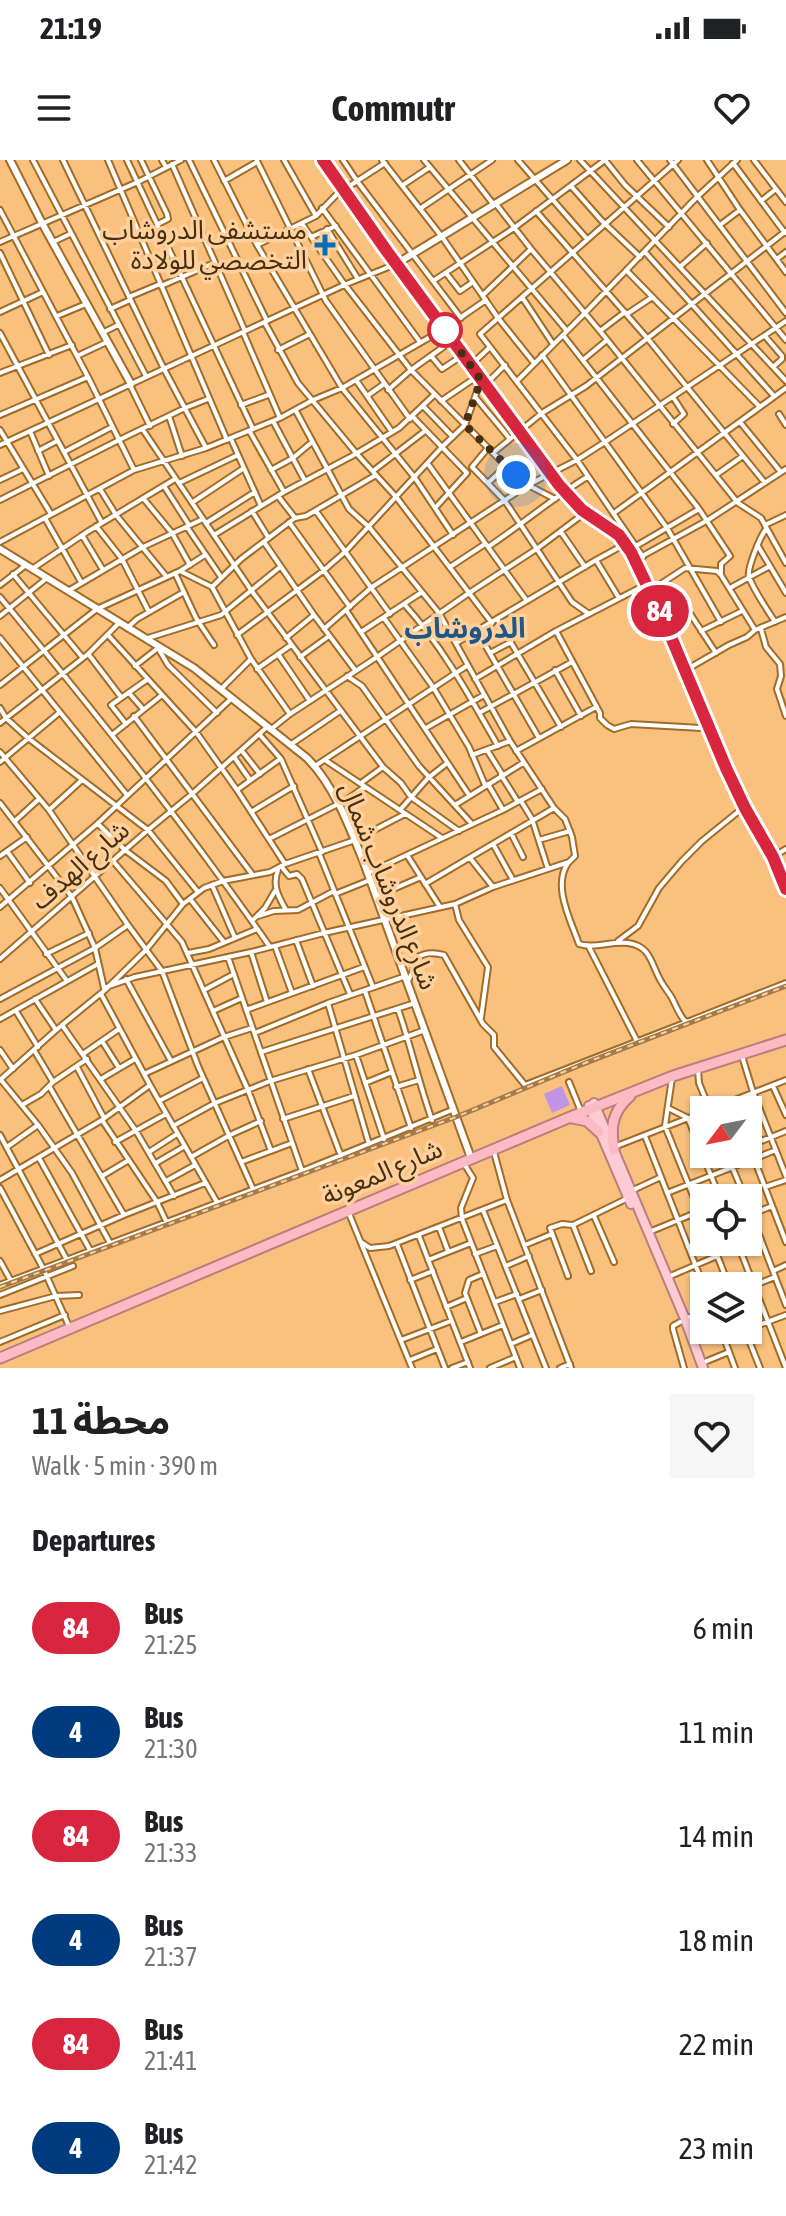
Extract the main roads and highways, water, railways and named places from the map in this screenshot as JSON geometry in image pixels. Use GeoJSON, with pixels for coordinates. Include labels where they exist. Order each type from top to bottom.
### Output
{"type":"FeatureCollection","features":[{"type":"Feature","properties":{"kind":"highway","name":"شارع المعونة"},"geometry":{"type":"LineString","coordinates":[[0,1355],[67,1320],[494,1149],[590,1107],[698,1067],[786,1040]]}},
{"type":"Feature","properties":{"kind":"highway","name":"شارع المعونة"},"geometry":{"type":"LineString","coordinates":[[0,1355],[663,1076],[786,1040]]}},
{"type":"Feature","properties":{"kind":"highway"},"geometry":{"type":"LineString","coordinates":[[613,1151],[611,1128],[616,1112],[639,1089]]}},
{"type":"Feature","properties":{"kind":"highway"},"geometry":{"type":"LineString","coordinates":[[568,1118],[587,1121],[599,1132]]}},
{"type":"Feature","properties":{"kind":"main road"},"geometry":{"type":"LineString","coordinates":[[590,1107],[599,1132],[613,1151]]}},
{"type":"Feature","properties":{"kind":"main road"},"geometry":{"type":"LineString","coordinates":[[590,1107],[613,1151],[703,1365]]}},
{"type":"Feature","properties":{"kind":"main road"},"geometry":{"type":"LineString","coordinates":[[630,1194],[668,1278],[683,1320]]}},
{"type":"Feature","properties":{"kind":"railway"},"geometry":{"type":"LineString","coordinates":[[0,1287],[456,1117],[590,1061],[786,986]]}},
{"type":"Feature","properties":{"kind":"place","name":"مستشفى الدروشاب التخصصي للولادة"},"geometry":{"type":"Point","coordinates":[325,245]}},
{"type":"Feature","properties":{"kind":"district","name":"الدروشاب"},"geometry":{"type":"Point","coordinates":[465,628]}}]}
